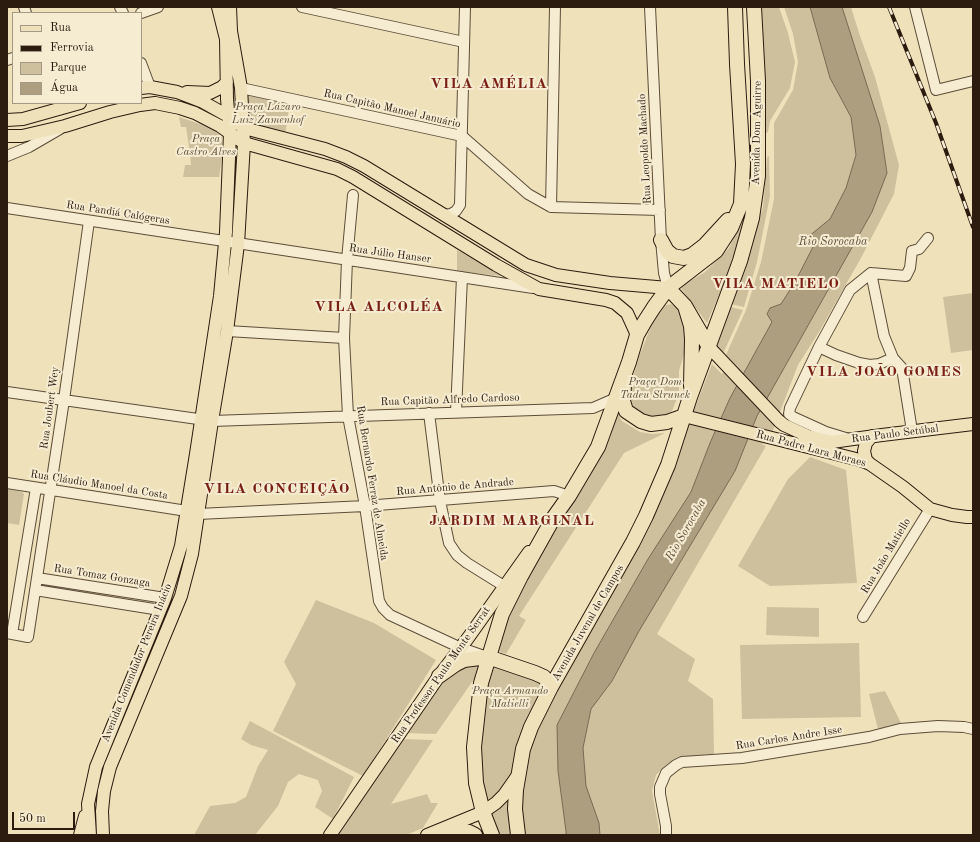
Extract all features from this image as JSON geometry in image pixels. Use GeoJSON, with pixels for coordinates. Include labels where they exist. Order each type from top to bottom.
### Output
{"type":"FeatureCollection","features":[{"type":"Feature","properties":{"kind":"highway","name":"Avenida Dom Aguirre"},"geometry":{"type":"LineString","coordinates":[[630,362],[637,335],[654,307],[668,288],[716,251],[731,228],[741,204],[743,164],[735,7]]}},
{"type":"Feature","properties":{"kind":"highway","name":"Avenida Dom Aguirre"},"geometry":{"type":"LineString","coordinates":[[690,397],[742,254],[752,218],[757,183],[758,81],[754,7]]}},
{"type":"Feature","properties":{"kind":"highway"},"geometry":{"type":"LineString","coordinates":[[661,240],[667,251],[673,256],[684,258],[692,255],[705,245],[741,204]]}},
{"type":"Feature","properties":{"kind":"highway"},"geometry":{"type":"LineString","coordinates":[[668,288],[685,306],[709,347]]}},
{"type":"Feature","properties":{"kind":"highway"},"geometry":{"type":"LineString","coordinates":[[685,306],[691,326],[692,339],[690,397]]}},
{"type":"Feature","properties":{"kind":"highway"},"geometry":{"type":"LineString","coordinates":[[492,835],[483,812],[476,783],[474,747],[481,683],[488,657],[502,614],[521,576],[554,517],[569,496],[598,447],[630,362]]}},
{"type":"Feature","properties":{"kind":"highway"},"geometry":{"type":"LineString","coordinates":[[630,362],[623,390],[623,401],[626,411],[641,422],[651,424],[667,422],[684,416]]}},
{"type":"Feature","properties":{"kind":"highway","name":"Avenida Juvenal de Campos"},"geometry":{"type":"LineString","coordinates":[[518,835],[515,804],[516,790],[523,749],[531,727],[551,687],[634,542],[668,465],[690,397]]}},
{"type":"Feature","properties":{"kind":"highway"},"geometry":{"type":"LineString","coordinates":[[439,676],[464,660],[488,657],[544,677],[551,687]]}},
{"type":"Feature","properties":{"kind":"highway"},"geometry":{"type":"LineString","coordinates":[[438,835],[457,831],[469,832],[475,835]]}},
{"type":"Feature","properties":{"kind":"main road","name":"Avenida Comendador Pereira Inácio"},"geometry":{"type":"LineString","coordinates":[[103,835],[102,811],[104,791],[110,767],[181,596],[192,554],[192,513],[206,421],[225,242],[230,133],[228,116],[226,39],[218,7]]}},
{"type":"Feature","properties":{"kind":"main road","name":"Avenida Comendador Pereira Inácio"},"geometry":{"type":"LineString","coordinates":[[206,421],[227,331],[238,244],[244,143],[241,88],[231,30],[230,7]]}},
{"type":"Feature","properties":{"kind":"main road"},"geometry":{"type":"LineString","coordinates":[[145,87],[177,92],[210,92],[222,87],[227,82]]}},
{"type":"Feature","properties":{"kind":"main road"},"geometry":{"type":"LineString","coordinates":[[177,92],[203,102],[228,116],[244,128],[325,149],[346,157],[526,265],[556,275],[610,283],[668,288]]}},
{"type":"Feature","properties":{"kind":"main road"},"geometry":{"type":"LineString","coordinates":[[7,136],[22,136],[65,126],[110,112],[140,105],[155,103],[180,108],[195,113],[220,126],[244,143],[337,169],[496,265],[539,288],[615,302],[627,313],[637,335]]}},
{"type":"Feature","properties":{"kind":"main road"},"geometry":{"type":"LineString","coordinates":[[7,120],[23,119],[63,105]]}},
{"type":"Feature","properties":{"kind":"main road","name":"Rua Paulo Setúbal"},"geometry":{"type":"LineString","coordinates":[[709,347],[779,421],[784,425],[814,438],[832,442],[973,424]]}},
{"type":"Feature","properties":{"kind":"main road","name":"Rua Padre Lara Moraes"},"geometry":{"type":"LineString","coordinates":[[684,416],[848,457],[870,464],[903,487],[930,509],[952,515],[973,517]]}},
{"type":"Feature","properties":{"kind":"main road"},"geometry":{"type":"LineString","coordinates":[[870,464],[866,460],[864,451],[866,443],[872,436]]}},
{"type":"Feature","properties":{"kind":"main road","name":"Avenida Comendador Pereira Inácio"},"geometry":{"type":"LineString","coordinates":[[90,835],[88,804],[96,767],[162,604],[192,513]]}},
{"type":"Feature","properties":{"kind":"main road","name":"Rua Professor Paulo Monte Serrat"},"geometry":{"type":"LineString","coordinates":[[330,835],[439,676],[461,648],[554,517]]}},
{"type":"Feature","properties":{"kind":"main road"},"geometry":{"type":"LineString","coordinates":[[427,835],[483,812],[504,795],[519,774]]}},
{"type":"Feature","properties":{"kind":"main road"},"geometry":{"type":"LineString","coordinates":[[80,835],[88,804]]}},
{"type":"Feature","properties":{"kind":"street"},"geometry":{"type":"LineString","coordinates":[[142,13],[158,7]]}},
{"type":"Feature","properties":{"kind":"street"},"geometry":{"type":"LineString","coordinates":[[302,7],[342,11],[464,42]]}},
{"type":"Feature","properties":{"kind":"street"},"geometry":{"type":"LineString","coordinates":[[444,215],[451,214],[456,211],[460,205],[464,7]]}},
{"type":"Feature","properties":{"kind":"street"},"geometry":{"type":"LineString","coordinates":[[551,207],[555,7]]}},
{"type":"Feature","properties":{"kind":"street","name":"Rua Leopoldo Machado"},"geometry":{"type":"LineString","coordinates":[[650,7],[661,240],[664,273],[668,288]]}},
{"type":"Feature","properties":{"kind":"street"},"geometry":{"type":"LineString","coordinates":[[915,7],[936,90],[973,81]]}},
{"type":"Feature","properties":{"kind":"street"},"geometry":{"type":"LineString","coordinates":[[142,69],[145,87]]}},
{"type":"Feature","properties":{"kind":"street","name":"Rua Capitão Manoel Januário"},"geometry":{"type":"LineString","coordinates":[[241,88],[462,136],[528,194],[551,207],[660,210]]}},
{"type":"Feature","properties":{"kind":"street"},"geometry":{"type":"LineString","coordinates":[[7,156],[29,147],[65,126]]}},
{"type":"Feature","properties":{"kind":"street","name":"Rua Bernardo Ferraz de Almeida"},"geometry":{"type":"LineString","coordinates":[[353,195],[347,260],[344,338],[348,416],[365,506],[379,602],[382,608],[390,615],[461,648],[488,657]]}},
{"type":"Feature","properties":{"kind":"street","name":"Rua Pandiá Calógeras"},"geometry":{"type":"LineString","coordinates":[[7,208],[225,242]]}},
{"type":"Feature","properties":{"kind":"street","name":"Rua Joubert Wey"},"geometry":{"type":"LineString","coordinates":[[9,633],[28,636],[64,400],[89,221]]}},
{"type":"Feature","properties":{"kind":"street"},"geometry":{"type":"LineString","coordinates":[[850,439],[826,432],[792,417],[789,414],[790,408],[819,348],[850,290],[871,273],[906,276],[910,268],[912,251],[919,249],[928,238]]}},
{"type":"Feature","properties":{"kind":"street"},"geometry":{"type":"LineString","coordinates":[[225,242],[238,244]]}},
{"type":"Feature","properties":{"kind":"street","name":"Rua Júlio Hanser"},"geometry":{"type":"LineString","coordinates":[[238,244],[539,288]]}},
{"type":"Feature","properties":{"kind":"street"},"geometry":{"type":"LineString","coordinates":[[871,273],[884,336],[893,358],[902,368],[912,431]]}},
{"type":"Feature","properties":{"kind":"street"},"geometry":{"type":"LineString","coordinates":[[456,412],[462,277]]}},
{"type":"Feature","properties":{"kind":"street"},"geometry":{"type":"LineString","coordinates":[[227,331],[344,338]]}},
{"type":"Feature","properties":{"kind":"street"},"geometry":{"type":"LineString","coordinates":[[819,348],[836,356],[870,365],[880,364],[893,358]]}},
{"type":"Feature","properties":{"kind":"street","name":"Rua Capitão Alfredo Cardoso"},"geometry":{"type":"LineString","coordinates":[[7,392],[206,421],[593,408],[614,402]]}},
{"type":"Feature","properties":{"kind":"street"},"geometry":{"type":"LineString","coordinates":[[429,413],[440,501],[449,544],[457,555],[467,563],[504,586]]}},
{"type":"Feature","properties":{"kind":"street","name":"Rua Cláudio Manoel da Costa"},"geometry":{"type":"LineString","coordinates":[[7,483],[192,513]]}},
{"type":"Feature","properties":{"kind":"street"},"geometry":{"type":"LineString","coordinates":[[9,633],[18,596],[36,488]]}},
{"type":"Feature","properties":{"kind":"street","name":"Rua Antônio de Andrade"},"geometry":{"type":"LineString","coordinates":[[192,513],[365,506],[554,491],[569,496]]}},
{"type":"Feature","properties":{"kind":"street","name":"Rua João Matiello"},"geometry":{"type":"LineString","coordinates":[[863,617],[930,509]]}},
{"type":"Feature","properties":{"kind":"street","name":"Rua Tomaz Gonzaga"},"geometry":{"type":"LineString","coordinates":[[37,578],[162,604]]}},
{"type":"Feature","properties":{"kind":"street"},"geometry":{"type":"LineString","coordinates":[[18,596],[34,595],[162,604]]}},
{"type":"Feature","properties":{"kind":"street","name":"Rua Carlos Andre Isse"},"geometry":{"type":"LineString","coordinates":[[668,832],[660,794],[660,787],[666,773],[670,768],[682,762],[742,758],[869,737],[900,730],[938,726],[964,727],[973,729]]}},
{"type":"Feature","properties":{"kind":"green space"},"geometry":{"type":"Polygon","coordinates":[[[762,7],[779,7],[788,33],[795,62],[790,88],[770,121],[768,132],[766,133],[763,108],[762,7]]]}},
{"type":"Feature","properties":{"kind":"green space"},"geometry":{"type":"Polygon","coordinates":[[[784,7],[851,7],[875,77],[899,165],[894,194],[861,258],[819,332],[798,365],[768,443],[761,444],[766,446],[657,634],[695,659],[688,681],[713,699],[714,754],[680,757],[667,764],[656,775],[652,791],[660,835],[523,835],[519,809],[523,778],[533,738],[544,713],[619,581],[651,520],[712,364],[722,374],[730,360],[725,357],[746,310],[761,262],[774,199],[774,123],[793,90],[798,62],[793,34],[784,7]]]}},
{"type":"Feature","properties":{"kind":"green space","name":"Praça Lázaro Luiz Zamenhof"},"geometry":{"type":"Polygon","coordinates":[[[247,94],[290,101],[285,135],[248,124],[247,94]]]}},
{"type":"Feature","properties":{"kind":"green space","name":"Praça Castro Alves"},"geometry":{"type":"Polygon","coordinates":[[[179,117],[203,125],[222,137],[222,158],[219,177],[183,177],[185,165],[191,165],[186,127],[181,127],[179,117]]]}},
{"type":"Feature","properties":{"kind":"green space"},"geometry":{"type":"Polygon","coordinates":[[[749,142],[753,145],[753,189],[736,254],[707,323],[680,287],[705,272],[729,248],[742,219],[749,142]]]}},
{"type":"Feature","properties":{"kind":"green space"},"geometry":{"type":"Polygon","coordinates":[[[769,156],[770,196],[757,262],[744,307],[731,304],[763,208],[767,157],[769,156]]]}},
{"type":"Feature","properties":{"kind":"green space"},"geometry":{"type":"Polygon","coordinates":[[[457,250],[502,276],[457,271],[457,250]]]}},
{"type":"Feature","properties":{"kind":"green space"},"geometry":{"type":"Polygon","coordinates":[[[973,293],[973,350],[951,353],[943,297],[973,293]]]}},
{"type":"Feature","properties":{"kind":"green space","name":"Praça Dom Tadeu Strunck"},"geometry":{"type":"Polygon","coordinates":[[[671,304],[681,311],[689,337],[679,371],[679,394],[672,411],[663,417],[650,419],[633,409],[629,399],[630,387],[639,357],[655,316],[663,306],[671,304]]]}},
{"type":"Feature","properties":{"kind":"green space"},"geometry":{"type":"Polygon","coordinates":[[[730,307],[743,310],[722,356],[716,347],[730,307]]]}},
{"type":"Feature","properties":{"kind":"green space"},"geometry":{"type":"Polygon","coordinates":[[[617,412],[622,421],[640,432],[652,434],[665,433],[624,453],[519,616],[526,620],[506,654],[500,652],[497,649],[502,624],[561,516],[604,450],[610,438],[617,412]]]}},
{"type":"Feature","properties":{"kind":"green space"},"geometry":{"type":"Polygon","coordinates":[[[810,457],[846,470],[857,583],[770,586],[738,566],[788,479],[810,457]]]}},
{"type":"Feature","properties":{"kind":"green space"},"geometry":{"type":"Polygon","coordinates":[[[7,489],[22,492],[24,494],[19,525],[7,523],[7,489]]]}},
{"type":"Feature","properties":{"kind":"green space"},"geometry":{"type":"Polygon","coordinates":[[[316,600],[374,623],[436,660],[363,776],[273,731],[296,684],[284,662],[316,600]]]}},
{"type":"Feature","properties":{"kind":"green space"},"geometry":{"type":"Polygon","coordinates":[[[767,607],[819,608],[819,637],[766,635],[767,607]]]}},
{"type":"Feature","properties":{"kind":"green space"},"geometry":{"type":"Polygon","coordinates":[[[859,643],[861,717],[742,719],[740,645],[859,643]]]}},
{"type":"Feature","properties":{"kind":"green space"},"geometry":{"type":"Polygon","coordinates":[[[475,664],[478,666],[478,670],[474,679],[436,734],[405,733],[441,681],[466,665],[475,664]]]}},
{"type":"Feature","properties":{"kind":"green space","name":"Praça Armando Matielli"},"geometry":{"type":"Polygon","coordinates":[[[495,666],[542,682],[543,689],[541,696],[528,715],[522,733],[513,772],[503,789],[488,803],[483,787],[481,734],[487,683],[492,667],[495,666]]]}},
{"type":"Feature","properties":{"kind":"green space"},"geometry":{"type":"Polygon","coordinates":[[[885,691],[901,723],[878,729],[869,694],[885,691]]]}},
{"type":"Feature","properties":{"kind":"green space"},"geometry":{"type":"Polygon","coordinates":[[[250,721],[354,777],[333,819],[315,807],[322,791],[318,780],[299,774],[288,782],[278,806],[255,835],[194,835],[210,806],[235,803],[246,797],[258,766],[268,750],[251,745],[241,739],[250,721]]]}},
{"type":"Feature","properties":{"kind":"green space"},"geometry":{"type":"Polygon","coordinates":[[[401,739],[433,740],[391,804],[427,794],[431,803],[438,803],[423,828],[406,835],[338,835],[401,739]]]}},
{"type":"Feature","properties":{"kind":"green space"},"geometry":{"type":"Polygon","coordinates":[[[509,797],[513,835],[497,835],[491,815],[509,797]]]}},
{"type":"Feature","properties":{"kind":"water","name":"Rio Sorocaba"},"geometry":{"type":"Polygon","coordinates":[[[810,7],[842,7],[880,126],[887,173],[872,212],[757,416],[735,471],[639,631],[612,681],[591,709],[583,748],[586,786],[599,823],[600,835],[566,835],[558,771],[557,725],[594,653],[648,559],[691,492],[710,443],[730,398],[772,322],[767,314],[770,308],[781,304],[795,282],[814,245],[806,243],[808,237],[830,219],[846,188],[856,155],[851,117],[830,78],[810,7]]]}},
{"type":"Feature","properties":{"kind":"railway"},"geometry":{"type":"LineString","coordinates":[[889,7],[936,123],[973,227]]}},
{"type":"Feature","properties":{"kind":"district","name":"VILA AMÉLIA"},"geometry":{"type":"Point","coordinates":[489,84]}},
{"type":"Feature","properties":{"kind":"district","name":"VILA MATIELO"},"geometry":{"type":"Point","coordinates":[776,284]}},
{"type":"Feature","properties":{"kind":"district","name":"VILA ALCOLÉA"},"geometry":{"type":"Point","coordinates":[379,307]}},
{"type":"Feature","properties":{"kind":"district","name":"VILA JOÃO GOMES"},"geometry":{"type":"Point","coordinates":[884,372]}},
{"type":"Feature","properties":{"kind":"district","name":"VILA CONCEIÇÃO"},"geometry":{"type":"Point","coordinates":[277,489]}},
{"type":"Feature","properties":{"kind":"district","name":"JARDIM MARGINAL"},"geometry":{"type":"Point","coordinates":[512,521]}}]}
